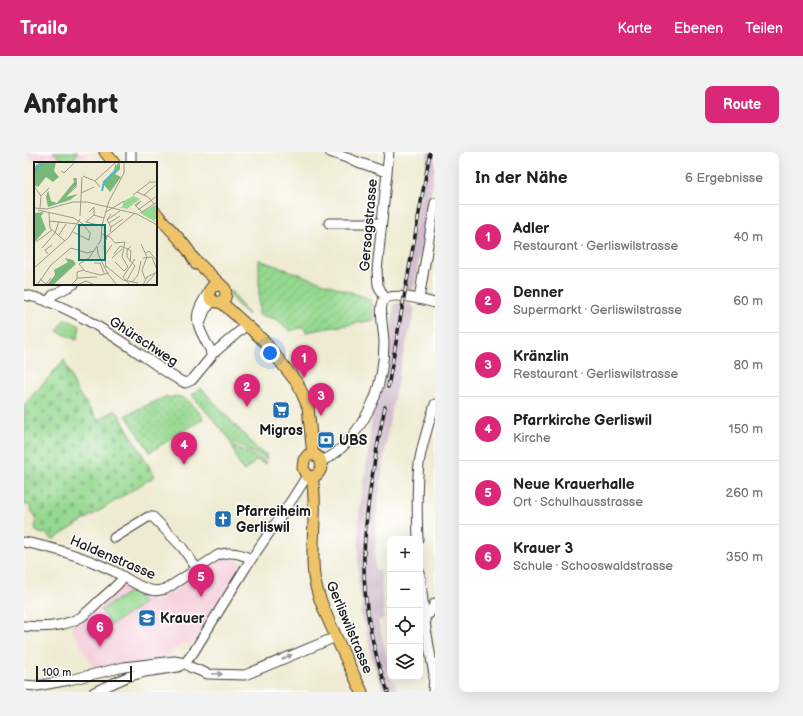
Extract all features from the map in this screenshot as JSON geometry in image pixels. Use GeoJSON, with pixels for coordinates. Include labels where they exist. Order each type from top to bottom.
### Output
{"type":"FeatureCollection","features":[{"type":"Feature","properties":{"kind":"main road"},"geometry":{"type":"LineString","coordinates":[[105,152],[113,162]]}},
{"type":"Feature","properties":{"kind":"main road"},"geometry":{"type":"LineString","coordinates":[[157,214],[194,258],[220,285],[213,286],[216,296]]}},
{"type":"Feature","properties":{"kind":"main road"},"geometry":{"type":"LineString","coordinates":[[194,258],[216,296],[264,341],[293,376],[302,391],[308,407],[320,472],[317,475],[310,476],[303,466],[304,460],[308,456],[317,458]]}},
{"type":"Feature","properties":{"kind":"main road","name":"Gerliswilstrasse"},"geometry":{"type":"LineString","coordinates":[[310,476],[314,499],[314,577],[320,600],[362,692]]}},
{"type":"Feature","properties":{"kind":"street"},"geometry":{"type":"LineString","coordinates":[[330,152],[386,172]]}},
{"type":"Feature","properties":{"kind":"street","name":"Gersagstrasse"},"geometry":{"type":"LineString","coordinates":[[385,299],[378,285],[377,271],[389,152]]}},
{"type":"Feature","properties":{"kind":"street"},"geometry":{"type":"LineString","coordinates":[[419,300],[435,203]]}},
{"type":"Feature","properties":{"kind":"street"},"geometry":{"type":"LineString","coordinates":[[329,223],[381,223]]}},
{"type":"Feature","properties":{"kind":"street"},"geometry":{"type":"LineString","coordinates":[[48,302],[53,295],[72,285]]}},
{"type":"Feature","properties":{"kind":"street","name":"Ghürschweg"},"geometry":{"type":"LineString","coordinates":[[24,295],[48,302],[97,327],[185,383],[192,380],[209,360],[212,354]]}},
{"type":"Feature","properties":{"kind":"street"},"geometry":{"type":"LineString","coordinates":[[216,296],[198,310],[196,318],[199,328],[212,354],[242,330]]}},
{"type":"Feature","properties":{"kind":"street"},"geometry":{"type":"LineString","coordinates":[[317,458],[327,459],[337,452],[351,438],[366,415],[375,396],[384,343],[381,310],[385,299],[388,297],[399,296],[435,303]]}},
{"type":"Feature","properties":{"kind":"street"},"geometry":{"type":"LineString","coordinates":[[418,536],[417,497],[420,463],[425,435],[435,404]]}},
{"type":"Feature","properties":{"kind":"street"},"geometry":{"type":"LineString","coordinates":[[94,692],[127,677],[145,672],[178,667],[185,663],[193,653],[251,559],[310,476]]}},
{"type":"Feature","properties":{"kind":"street"},"geometry":{"type":"LineString","coordinates":[[297,493],[306,493],[314,499]]}},
{"type":"Feature","properties":{"kind":"street"},"geometry":{"type":"LineString","coordinates":[[114,538],[148,517],[153,517],[182,547],[197,569]]}},
{"type":"Feature","properties":{"kind":"street","name":"Haldenstrasse"},"geometry":{"type":"LineString","coordinates":[[24,542],[78,555],[111,569],[149,590],[157,591],[166,589],[225,552],[234,553],[251,559]]}},
{"type":"Feature","properties":{"kind":"street"},"geometry":{"type":"LineString","coordinates":[[24,626],[53,626],[71,622],[82,616],[124,577]]}},
{"type":"Feature","properties":{"kind":"street"},"geometry":{"type":"LineString","coordinates":[[424,617],[429,614],[435,603]]}},
{"type":"Feature","properties":{"kind":"street"},"geometry":{"type":"LineString","coordinates":[[423,606],[424,617],[432,647],[434,675],[433,692]]}},
{"type":"Feature","properties":{"kind":"street"},"geometry":{"type":"LineString","coordinates":[[24,684],[37,686],[124,667],[174,661],[185,663],[190,667],[208,674],[246,675],[336,637]]}},
{"type":"Feature","properties":{"kind":"shaded area"},"geometry":{"type":"Polygon","coordinates":[[[90,152],[79,162],[58,162],[47,155],[42,162],[36,162],[24,153],[90,152]]]}},
{"type":"Feature","properties":{"kind":"shaded area"},"geometry":{"type":"Polygon","coordinates":[[[428,152],[435,152],[435,168],[414,287],[411,291],[401,290],[404,280],[428,152]]]}},
{"type":"Feature","properties":{"kind":"shaded area"},"geometry":{"type":"Polygon","coordinates":[[[401,301],[409,302],[415,310],[400,368],[389,424],[376,516],[375,570],[380,571],[384,619],[378,621],[387,657],[387,680],[393,680],[398,692],[383,692],[372,660],[365,624],[363,624],[360,611],[363,610],[358,580],[359,516],[370,440],[370,430],[373,414],[383,386],[390,346],[394,305],[401,301]]]}},
{"type":"Feature","properties":{"kind":"shaded area","name":"Krauer"},"geometry":{"type":"Polygon","coordinates":[[[225,557],[239,561],[241,566],[240,572],[193,645],[183,644],[173,650],[168,657],[97,673],[78,641],[71,625],[122,585],[130,585],[149,595],[154,603],[225,557]]]}},
{"type":"Feature","properties":{"kind":"green space"},"geometry":{"type":"Polygon","coordinates":[[[53,152],[78,152],[72,162],[66,162],[53,152]]]}},
{"type":"Feature","properties":{"kind":"green space"},"geometry":{"type":"Polygon","coordinates":[[[259,260],[370,299],[374,320],[306,332],[303,327],[290,331],[276,319],[259,315],[259,260]]]}},
{"type":"Feature","properties":{"kind":"green space"},"geometry":{"type":"Polygon","coordinates":[[[230,290],[248,315],[239,307],[230,294],[230,290]]]}},
{"type":"Feature","properties":{"kind":"green space"},"geometry":{"type":"Polygon","coordinates":[[[65,319],[80,326],[77,340],[57,331],[65,319]]]}},
{"type":"Feature","properties":{"kind":"green space"},"geometry":{"type":"Polygon","coordinates":[[[64,360],[76,389],[98,420],[116,410],[155,476],[54,539],[49,537],[46,533],[42,534],[36,531],[35,526],[37,521],[28,504],[24,506],[24,405],[64,360]]]}},
{"type":"Feature","properties":{"kind":"green space"},"geometry":{"type":"Polygon","coordinates":[[[201,388],[259,451],[266,454],[267,459],[246,450],[238,444],[232,446],[228,437],[192,395],[201,388]]]}},
{"type":"Feature","properties":{"kind":"green space"},"geometry":{"type":"Polygon","coordinates":[[[167,396],[169,398],[184,398],[192,404],[203,419],[150,452],[126,415],[167,396]]]}},
{"type":"Feature","properties":{"kind":"green space"},"geometry":{"type":"Polygon","coordinates":[[[235,447],[266,462],[265,464],[257,460],[244,471],[238,462],[233,448],[235,447]]]}},
{"type":"Feature","properties":{"kind":"green space"},"geometry":{"type":"Polygon","coordinates":[[[134,589],[143,604],[111,625],[101,610],[134,589]]]}},
{"type":"Feature","properties":{"kind":"railway"},"geometry":{"type":"LineString","coordinates":[[388,387],[430,152]]}},
{"type":"Feature","properties":{"kind":"railway"},"geometry":{"type":"LineString","coordinates":[[385,407],[374,462],[369,499],[365,536],[364,572],[367,607],[373,642],[388,692]]}},
{"type":"Feature","properties":{"kind":"place","name":"Adler"},"geometry":{"type":"Point","coordinates":[304,378]}},
{"type":"Feature","properties":{"kind":"place","name":"Denner"},"geometry":{"type":"Point","coordinates":[247,407]}},
{"type":"Feature","properties":{"kind":"place","name":"Migros"},"geometry":{"type":"Point","coordinates":[281,410]}},
{"type":"Feature","properties":{"kind":"place","name":"Kränzlin"},"geometry":{"type":"Point","coordinates":[321,416]}},
{"type":"Feature","properties":{"kind":"place","name":"UBS"},"geometry":{"type":"Point","coordinates":[326,440]}},
{"type":"Feature","properties":{"kind":"place","name":"Pfarrkirche Gerliswil"},"geometry":{"type":"Point","coordinates":[184,465]}},
{"type":"Feature","properties":{"kind":"place","name":"Pfarreiheim Gerliswil"},"geometry":{"type":"Point","coordinates":[223,519]}},
{"type":"Feature","properties":{"kind":"place","name":"Neue Krauerhalle"},"geometry":{"type":"Point","coordinates":[201,597]}},
{"type":"Feature","properties":{"kind":"place","name":"Krauer"},"geometry":{"type":"Point","coordinates":[147,618]}},
{"type":"Feature","properties":{"kind":"place","name":"Krauer 3"},"geometry":{"type":"Point","coordinates":[100,647]}}]}
